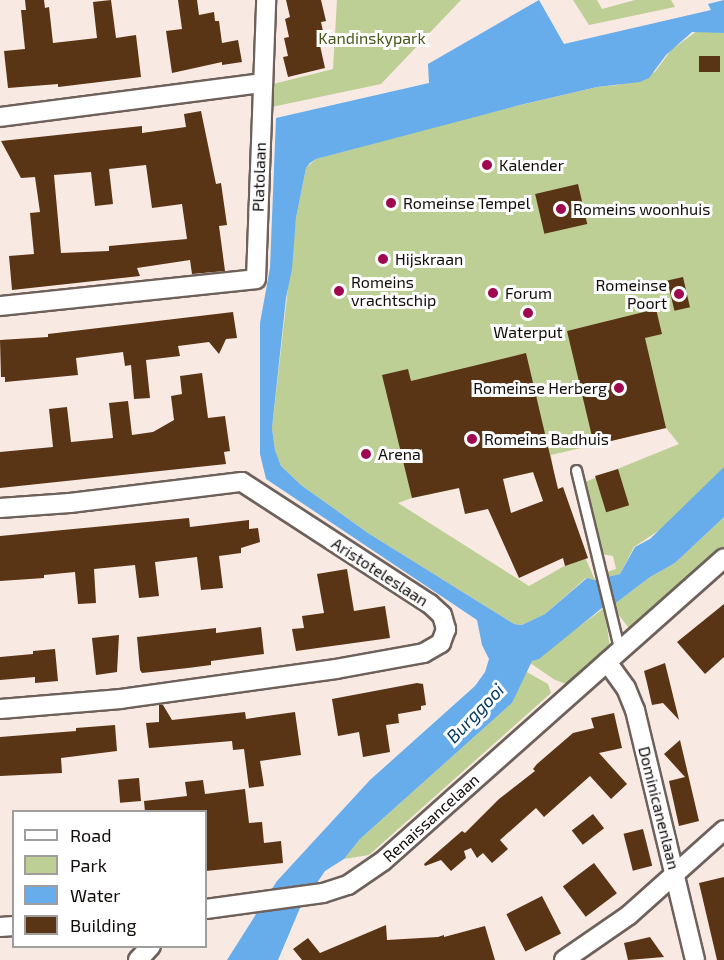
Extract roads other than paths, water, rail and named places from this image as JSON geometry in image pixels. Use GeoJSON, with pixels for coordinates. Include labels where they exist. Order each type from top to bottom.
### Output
{"type":"FeatureCollection","features":[{"type":"Feature","properties":{"kind":"street"},"geometry":{"type":"LineString","coordinates":[[0,117],[262,83],[266,0]]}},
{"type":"Feature","properties":{"kind":"street","name":"Platolaan"},"geometry":{"type":"LineString","coordinates":[[0,306],[256,279],[262,83]]}},
{"type":"Feature","properties":{"kind":"street","name":"Aristoteleslaan"},"geometry":{"type":"LineString","coordinates":[[0,508],[70,503],[242,482],[430,604],[442,615],[446,629],[441,643],[424,653],[336,669],[121,699],[0,709]]}},
{"type":"Feature","properties":{"kind":"street","name":"Renaissancelaan"},"geometry":{"type":"LineString","coordinates":[[207,909],[323,893],[348,885],[383,861],[724,558]]}},
{"type":"Feature","properties":{"kind":"street","name":"Dominicanenlaan"},"geometry":{"type":"LineString","coordinates":[[613,657],[635,710],[695,960]]}},
{"type":"Feature","properties":{"kind":"street"},"geometry":{"type":"LineString","coordinates":[[564,960],[629,915],[724,830]]}},
{"type":"Feature","properties":{"kind":"street"},"geometry":{"type":"LineString","coordinates":[[138,960],[149,948]]}},
{"type":"Feature","properties":{"kind":"lane"},"geometry":{"type":"LineString","coordinates":[[576,470],[612,620],[613,657]]}},
{"type":"Feature","properties":{"kind":"water","name":"Burggooi"},"geometry":{"type":"Polygon","coordinates":[[[539,0],[564,44],[711,10],[708,4],[724,0],[724,33],[692,32],[666,55],[649,78],[640,82],[597,87],[520,105],[316,159],[310,163],[306,168],[296,218],[292,269],[286,298],[272,428],[275,450],[281,466],[301,485],[368,533],[514,624],[522,625],[545,614],[587,578],[595,580],[620,574],[635,547],[650,539],[724,467],[724,517],[675,563],[650,577],[612,606],[602,608],[539,659],[532,661],[512,703],[360,839],[344,859],[325,871],[300,908],[278,960],[227,960],[277,881],[370,780],[475,686],[485,672],[489,659],[482,645],[477,620],[266,479],[260,454],[260,323],[270,268],[276,118],[429,83],[428,64],[539,0]]]}},
{"type":"Feature","properties":{"kind":"place","name":"Kalender"},"geometry":{"type":"Point","coordinates":[487,165]}},
{"type":"Feature","properties":{"kind":"place","name":"Romeinse Tempel"},"geometry":{"type":"Point","coordinates":[391,203]}},
{"type":"Feature","properties":{"kind":"place","name":"Romeins woonhuis"},"geometry":{"type":"Point","coordinates":[561,209]}},
{"type":"Feature","properties":{"kind":"place","name":"Hijskraan"},"geometry":{"type":"Point","coordinates":[383,259]}},
{"type":"Feature","properties":{"kind":"place","name":"Romeins vrachtschip"},"geometry":{"type":"Point","coordinates":[339,291]}},
{"type":"Feature","properties":{"kind":"place","name":"Forum"},"geometry":{"type":"Point","coordinates":[493,293]}},
{"type":"Feature","properties":{"kind":"place","name":"Romeinse Poort"},"geometry":{"type":"Point","coordinates":[679,294]}},
{"type":"Feature","properties":{"kind":"place","name":"Waterput"},"geometry":{"type":"Point","coordinates":[528,313]}},
{"type":"Feature","properties":{"kind":"place","name":"Romeinse Herberg"},"geometry":{"type":"Point","coordinates":[619,388]}},
{"type":"Feature","properties":{"kind":"place","name":"Romeins Badhuis"},"geometry":{"type":"Point","coordinates":[472,439]}},
{"type":"Feature","properties":{"kind":"place","name":"Arena"},"geometry":{"type":"Point","coordinates":[366,454]}},
{"type":"Feature","properties":{"kind":"park label","name":"Kandinskypark"},"geometry":{"type":"Point","coordinates":[372,38]}}]}
